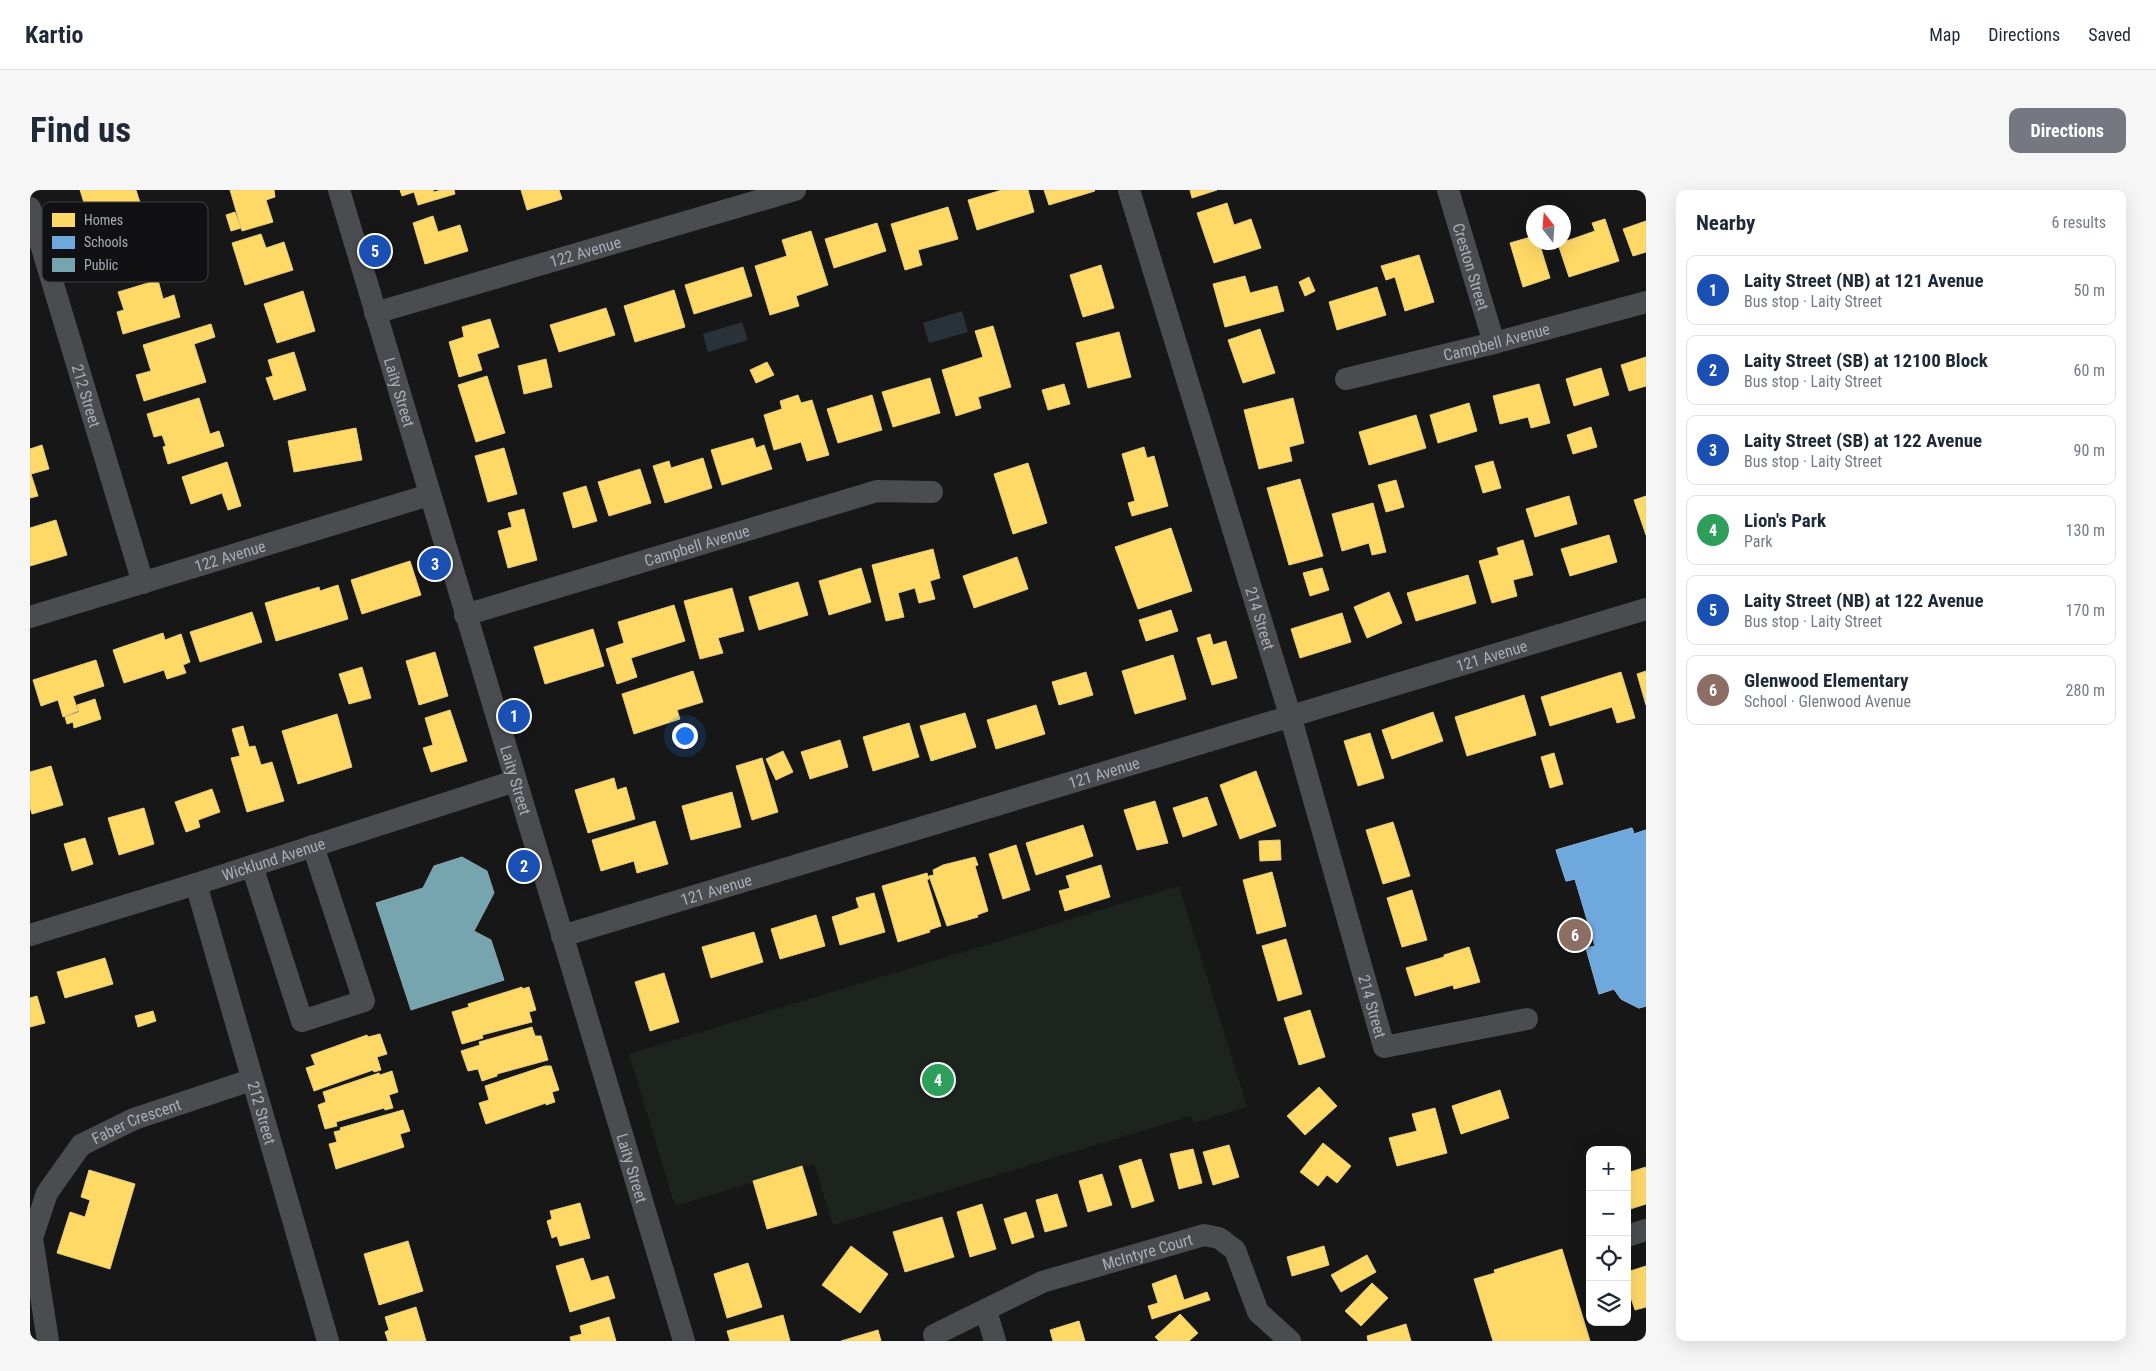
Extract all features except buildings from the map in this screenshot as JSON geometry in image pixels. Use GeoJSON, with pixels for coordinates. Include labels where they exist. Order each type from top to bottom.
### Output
{"type":"FeatureCollection","features":[{"type":"Feature","properties":{"kind":"street","name":"Laity Street"},"geometry":{"type":"LineString","coordinates":[[339,190],[684,1341]]}},
{"type":"Feature","properties":{"kind":"street","name":"122 Avenue"},"geometry":{"type":"LineString","coordinates":[[375,313],[795,190]]}},
{"type":"Feature","properties":{"kind":"street","name":"214 Street"},"geometry":{"type":"LineString","coordinates":[[1129,190],[1290,715],[1384,1047],[1527,1019]]}},
{"type":"Feature","properties":{"kind":"street","name":"Creston Street"},"geometry":{"type":"LineString","coordinates":[[1448,190],[1494,343]]}},
{"type":"Feature","properties":{"kind":"street","name":"212 Street"},"geometry":{"type":"LineString","coordinates":[[30,208],[42,248]]}},
{"type":"Feature","properties":{"kind":"street","name":"212 Street"},"geometry":{"type":"LineString","coordinates":[[52,282],[143,583]]}},
{"type":"Feature","properties":{"kind":"street","name":"Campbell Avenue"},"geometry":{"type":"LineString","coordinates":[[1346,380],[1646,302]]}},
{"type":"Feature","properties":{"kind":"street","name":"Campbell Avenue"},"geometry":{"type":"LineString","coordinates":[[466,615],[877,491],[932,492]]}},
{"type":"Feature","properties":{"kind":"street","name":"122 Avenue"},"geometry":{"type":"LineString","coordinates":[[30,618],[429,495]]}},
{"type":"Feature","properties":{"kind":"street","name":"121 Avenue"},"geometry":{"type":"LineString","coordinates":[[562,936],[1646,609]]}},
{"type":"Feature","properties":{"kind":"street","name":"Wicklund Avenue"},"geometry":{"type":"LineString","coordinates":[[30,935],[196,884],[515,781]]}},
{"type":"Feature","properties":{"kind":"street"},"geometry":{"type":"LineString","coordinates":[[252,866],[302,1021],[364,1001],[313,846]]}},
{"type":"Feature","properties":{"kind":"street","name":"212 Street"},"geometry":{"type":"LineString","coordinates":[[196,884],[251,1080],[328,1341]]}},
{"type":"Feature","properties":{"kind":"street","name":"Faber Crescent"},"geometry":{"type":"LineString","coordinates":[[48,1341],[32,1238],[47,1193],[81,1145],[134,1119],[251,1080]]}},
{"type":"Feature","properties":{"kind":"street"},"geometry":{"type":"LineString","coordinates":[[1631,1235],[1646,1230]]}},
{"type":"Feature","properties":{"kind":"street","name":"McIntyre Court"},"geometry":{"type":"LineString","coordinates":[[934,1335],[1042,1282],[1204,1235],[1219,1238],[1235,1250],[1258,1312],[1290,1341]]}},
{"type":"Feature","properties":{"kind":"street"},"geometry":{"type":"LineString","coordinates":[[986,1311],[995,1341]]}},
{"type":"Feature","properties":{"kind":"shaded area"},"geometry":{"type":"Polygon","coordinates":[[[962,311],[968,332],[929,343],[923,323],[962,311]]]}},
{"type":"Feature","properties":{"kind":"shaded area"},"geometry":{"type":"Polygon","coordinates":[[[742,322],[748,340],[708,352],[703,334],[742,322]]]}},
{"type":"Feature","properties":{"kind":"shaded area"},"geometry":{"type":"Polygon","coordinates":[[[1179,886],[1247,1107],[1194,1123],[1191,1116],[833,1225],[814,1164],[675,1206],[629,1054],[1179,886]]]}},
{"type":"Feature","properties":{"kind":"place","name":"Laity Street (NB) at 122 Avenue"},"geometry":{"type":"Point","coordinates":[375,251]}},
{"type":"Feature","properties":{"kind":"place","name":"Laity Street (SB) at 122 Avenue"},"geometry":{"type":"Point","coordinates":[435,564]}},
{"type":"Feature","properties":{"kind":"place","name":"Laity Street (NB) at 121 Avenue"},"geometry":{"type":"Point","coordinates":[514,716]}},
{"type":"Feature","properties":{"kind":"place","name":"Laity Street (SB) at 12100 Block"},"geometry":{"type":"Point","coordinates":[524,866]}},
{"type":"Feature","properties":{"kind":"place","name":"Glenwood Elementary"},"geometry":{"type":"Point","coordinates":[1575,935]}},
{"type":"Feature","properties":{"kind":"place","name":"Lion's Park"},"geometry":{"type":"Point","coordinates":[938,1080]}}]}
